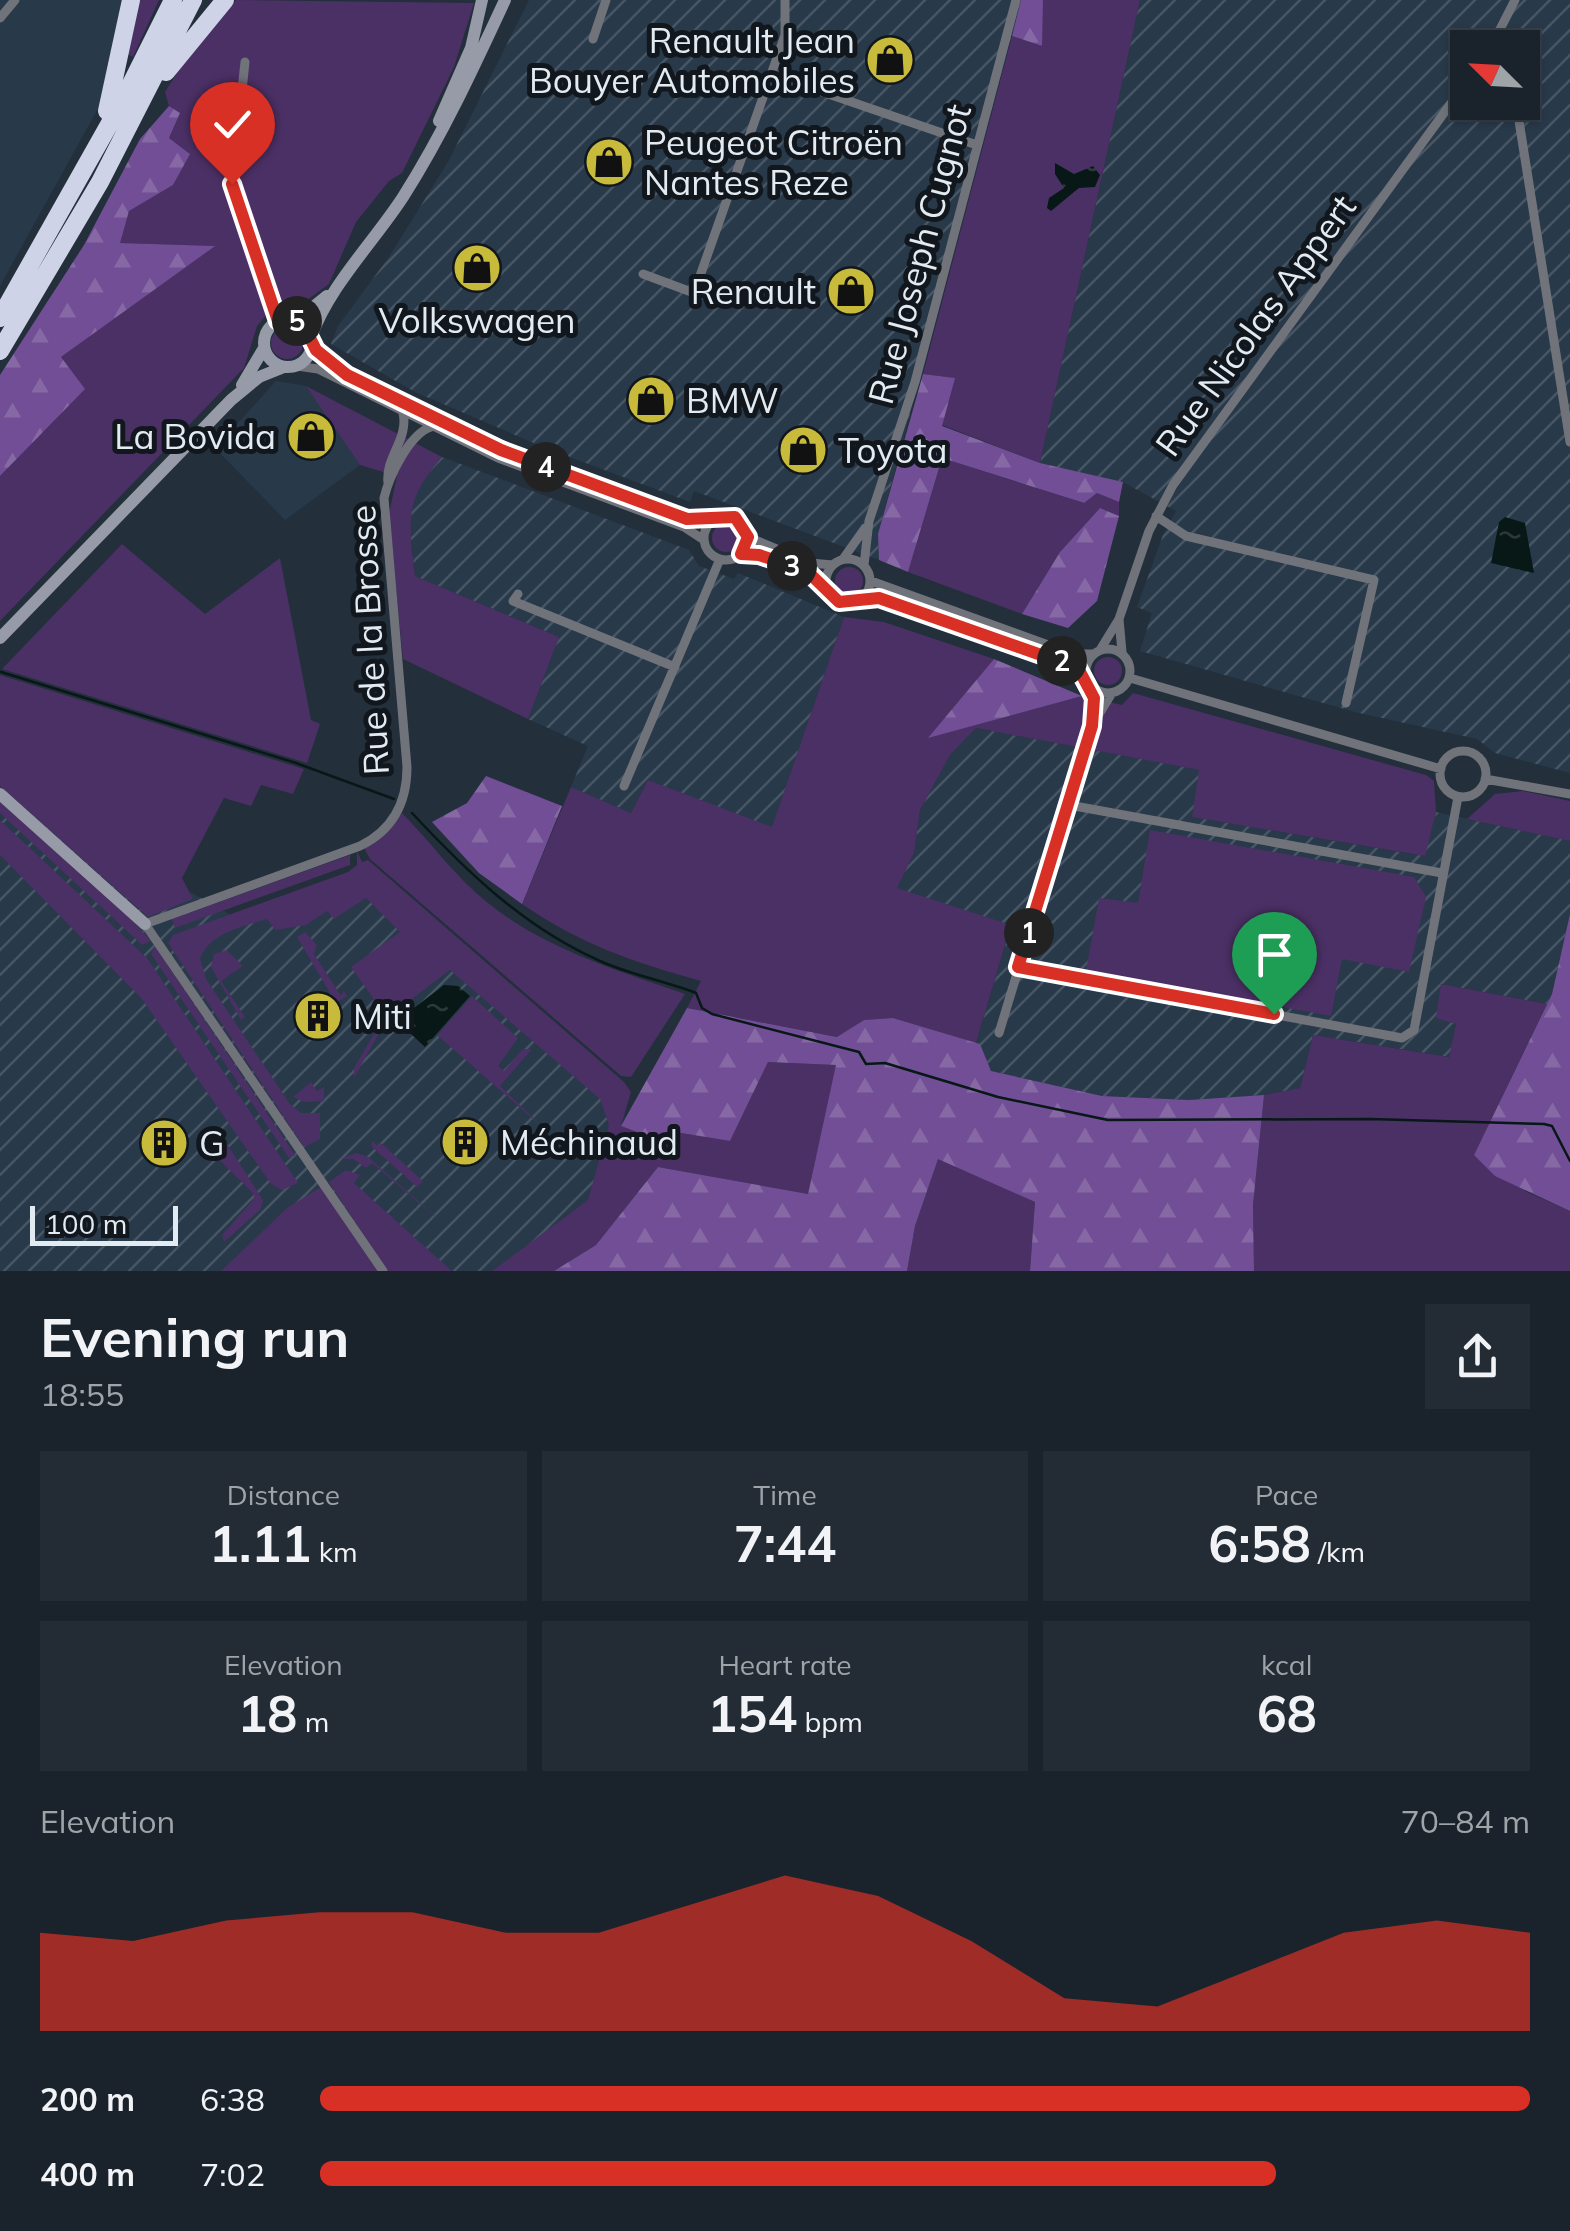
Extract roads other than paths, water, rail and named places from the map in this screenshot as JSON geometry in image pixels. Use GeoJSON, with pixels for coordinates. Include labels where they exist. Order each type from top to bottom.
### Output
{"type":"FeatureCollection","features":[{"type":"Feature","properties":{"kind":"highway"},"geometry":{"type":"LineString","coordinates":[[78,180],[82,161],[114,92],[131,0]]}},
{"type":"Feature","properties":{"kind":"highway"},"geometry":{"type":"LineString","coordinates":[[0,318],[173,0]]}},
{"type":"Feature","properties":{"kind":"highway"},"geometry":{"type":"LineString","coordinates":[[0,352],[82,215],[193,0]]}},
{"type":"Feature","properties":{"kind":"highway"},"geometry":{"type":"LineString","coordinates":[[153,81],[164,74],[225,0]]}},
{"type":"Feature","properties":{"kind":"main road"},"geometry":{"type":"LineString","coordinates":[[415,178],[466,72],[486,0]]}},
{"type":"Feature","properties":{"kind":"main road"},"geometry":{"type":"LineString","coordinates":[[0,638],[231,400],[259,377],[308,358],[311,341],[340,284],[415,178],[450,118],[505,0]]}},
{"type":"Feature","properties":{"kind":"main road"},"geometry":{"type":"LineString","coordinates":[[231,400],[264,348],[266,332],[278,321],[296,320],[340,284]]}},
{"type":"Feature","properties":{"kind":"main road"},"geometry":{"type":"LineString","coordinates":[[296,320],[311,341]]}},
{"type":"Feature","properties":{"kind":"main road"},"geometry":{"type":"LineString","coordinates":[[264,348],[271,361],[290,367]]}},
{"type":"Feature","properties":{"kind":"main road"},"geometry":{"type":"LineString","coordinates":[[0,794],[145,924]]}},
{"type":"Feature","properties":{"kind":"street"},"geometry":{"type":"LineString","coordinates":[[0,18],[15,0]]}},
{"type":"Feature","properties":{"kind":"street"},"geometry":{"type":"LineString","coordinates":[[594,39],[606,0]]}},
{"type":"Feature","properties":{"kind":"street"},"geometry":{"type":"LineString","coordinates":[[643,274],[694,293],[786,35],[785,0]]}},
{"type":"Feature","properties":{"kind":"street","name":"Rue Joseph Cugnot"},"geometry":{"type":"LineString","coordinates":[[864,565],[869,521],[915,382],[974,144],[1016,0]]}},
{"type":"Feature","properties":{"kind":"street"},"geometry":{"type":"LineString","coordinates":[[1501,30],[1515,0]]}},
{"type":"Feature","properties":{"kind":"street"},"geometry":{"type":"LineString","coordinates":[[245,62],[232,184],[278,321]]}},
{"type":"Feature","properties":{"kind":"street"},"geometry":{"type":"LineString","coordinates":[[772,74],[974,144]]}},
{"type":"Feature","properties":{"kind":"street","name":"Rue Nicolas Appert"},"geometry":{"type":"LineString","coordinates":[[1119,618],[1156,516],[1201,443],[1450,104]]}},
{"type":"Feature","properties":{"kind":"street"},"geometry":{"type":"LineString","coordinates":[[1519,120],[1570,442]]}},
{"type":"Feature","properties":{"kind":"street"},"geometry":{"type":"LineString","coordinates":[[311,341],[347,375],[501,450],[687,519],[735,517],[748,537],[810,563],[832,565],[844,559],[864,565],[871,580],[1073,654],[1122,652]]}},
{"type":"Feature","properties":{"kind":"street"},"geometry":{"type":"LineString","coordinates":[[290,367],[318,369],[498,458],[684,526],[704,540],[709,552],[720,559],[759,555],[807,571],[826,585],[839,602],[879,598],[1069,664],[1089,682],[1112,694]]}},
{"type":"Feature","properties":{"kind":"street","name":"Rue de la Brosse"},"geometry":{"type":"LineString","coordinates":[[145,924],[351,850],[374,839],[397,813],[407,767],[385,529],[388,464],[405,426],[403,413]]}},
{"type":"Feature","properties":{"kind":"street","name":"Rue de la Brosse"},"geometry":{"type":"LineString","coordinates":[[388,483],[414,436],[430,427]]}},
{"type":"Feature","properties":{"kind":"street"},"geometry":{"type":"LineString","coordinates":[[1156,516],[1186,536],[1374,580],[1346,703]]}},
{"type":"Feature","properties":{"kind":"street"},"geometry":{"type":"LineString","coordinates":[[704,540],[711,520]]}},
{"type":"Feature","properties":{"kind":"street","name":"Rue Joseph Cugnot"},"geometry":{"type":"LineString","coordinates":[[844,559],[869,521]]}},
{"type":"Feature","properties":{"kind":"street"},"geometry":{"type":"LineString","coordinates":[[741,554],[748,537]]}},
{"type":"Feature","properties":{"kind":"street"},"geometry":{"type":"LineString","coordinates":[[624,786],[720,559]]}},
{"type":"Feature","properties":{"kind":"street"},"geometry":{"type":"LineString","coordinates":[[826,585],[832,565]]}},
{"type":"Feature","properties":{"kind":"street"},"geometry":{"type":"LineString","coordinates":[[864,598],[871,580]]}},
{"type":"Feature","properties":{"kind":"street"},"geometry":{"type":"LineString","coordinates":[[518,594],[514,602],[675,667]]}},
{"type":"Feature","properties":{"kind":"street"},"geometry":{"type":"LineString","coordinates":[[1092,726],[1086,666],[1119,618]]}},
{"type":"Feature","properties":{"kind":"street"},"geometry":{"type":"LineString","coordinates":[[999,1032],[1092,726],[1112,694],[1130,678],[1130,664],[1122,652],[1119,618]]}},
{"type":"Feature","properties":{"kind":"street"},"geometry":{"type":"LineString","coordinates":[[1130,678],[1441,768]]}},
{"type":"Feature","properties":{"kind":"street"},"geometry":{"type":"LineString","coordinates":[[1465,751],[1481,760],[1485,779],[1475,793],[1458,796],[1442,784],[1441,768],[1447,758],[1465,751]]}},
{"type":"Feature","properties":{"kind":"street"},"geometry":{"type":"LineString","coordinates":[[1485,779],[1570,794]]}},
{"type":"Feature","properties":{"kind":"street"},"geometry":{"type":"LineString","coordinates":[[1018,967],[1402,1038],[1414,1030],[1458,796]]}},
{"type":"Feature","properties":{"kind":"street"},"geometry":{"type":"LineString","coordinates":[[1069,804],[1442,873]]}},
{"type":"Feature","properties":{"kind":"street"},"geometry":{"type":"LineString","coordinates":[[145,924],[382,1271]]}},
{"type":"Feature","properties":{"kind":"water"},"geometry":{"type":"Polygon","coordinates":[[[1055,163],[1074,174],[1093,166],[1100,175],[1095,187],[1079,188],[1051,211],[1047,208],[1049,198],[1064,188],[1055,174],[1055,163]]]}},
{"type":"Feature","properties":{"kind":"water"},"geometry":{"type":"Polygon","coordinates":[[[1505,517],[1525,523],[1534,573],[1491,563],[1499,522],[1505,517]]]}},
{"type":"Feature","properties":{"kind":"water"},"geometry":{"type":"Polygon","coordinates":[[[444,985],[458,986],[470,996],[425,1047],[397,1021],[444,985]]]}},
{"type":"Feature","properties":{"kind":"waterway"},"geometry":{"type":"LineString","coordinates":[[1,672],[296,763],[394,799]]}},
{"type":"Feature","properties":{"kind":"waterway"},"geometry":{"type":"LineString","coordinates":[[412,813],[498,897],[573,948],[612,966],[696,993],[702,1008],[712,1014],[859,1052],[866,1064],[885,1063],[998,1097],[1108,1120],[1370,1119],[1544,1124],[1552,1126],[1570,1161]]}},
{"type":"Feature","properties":{"kind":"place","name":"Renault Jean Bouyer Automobiles"},"geometry":{"type":"Point","coordinates":[890,60]}},
{"type":"Feature","properties":{"kind":"place","name":"Peugeot Citroën Nantes Reze"},"geometry":{"type":"Point","coordinates":[609,162]}},
{"type":"Feature","properties":{"kind":"place","name":"Volkswagen"},"geometry":{"type":"Point","coordinates":[477,268]}},
{"type":"Feature","properties":{"kind":"place","name":"Renault"},"geometry":{"type":"Point","coordinates":[851,291]}},
{"type":"Feature","properties":{"kind":"place","name":"BMW"},"geometry":{"type":"Point","coordinates":[651,400]}},
{"type":"Feature","properties":{"kind":"place","name":"La Bovida"},"geometry":{"type":"Point","coordinates":[311,436]}},
{"type":"Feature","properties":{"kind":"place","name":"Toyota"},"geometry":{"type":"Point","coordinates":[803,450]}},
{"type":"Feature","properties":{"kind":"place","name":"Miti"},"geometry":{"type":"Point","coordinates":[318,1016]}},
{"type":"Feature","properties":{"kind":"place","name":"Méchinaud"},"geometry":{"type":"Point","coordinates":[465,1142]}},
{"type":"Feature","properties":{"kind":"place","name":"G"},"geometry":{"type":"Point","coordinates":[164,1143]}}]}
